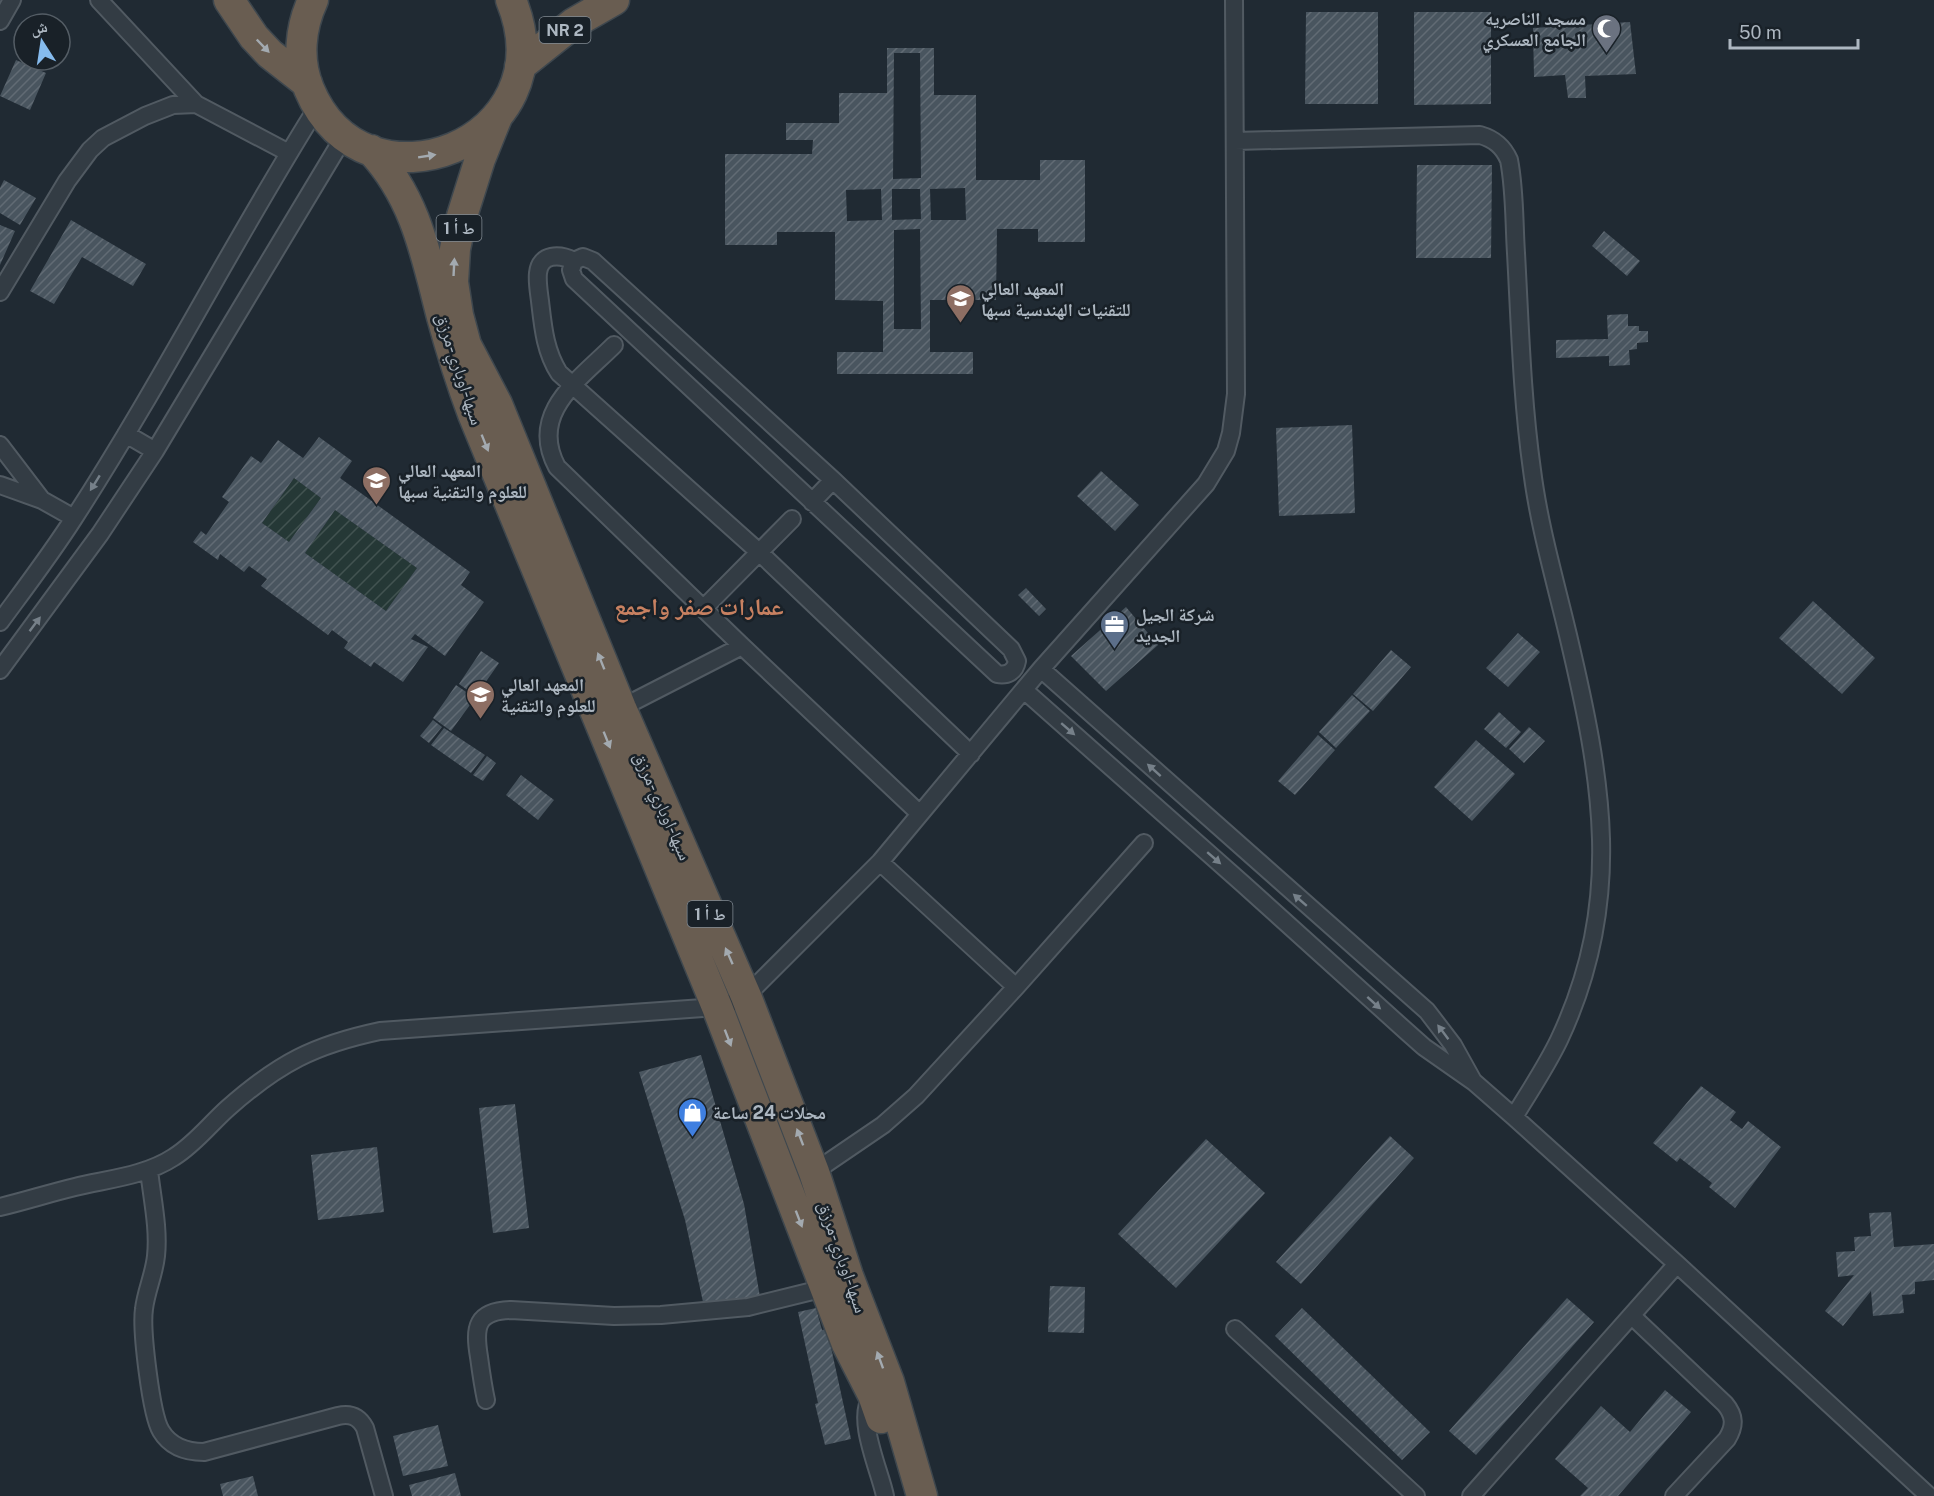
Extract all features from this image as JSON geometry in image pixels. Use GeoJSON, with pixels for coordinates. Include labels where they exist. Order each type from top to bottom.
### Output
{"type":"FeatureCollection","features":[{"type":"Feature","properties":{"kind":"highway"},"geometry":{"type":"LineString","coordinates":[[229,0],[254,37],[312,94],[326,117],[345,135],[371,150],[401,157],[432,156],[461,146],[487,128],[497,117],[516,84],[520,66],[521,32],[511,0]]}},
{"type":"Feature","properties":{"kind":"highway"},"geometry":{"type":"LineString","coordinates":[[312,94],[301,53],[306,16],[313,0]]}},
{"type":"Feature","properties":{"kind":"highway","name":"NR 2"},"geometry":{"type":"LineString","coordinates":[[520,66],[574,23],[614,0]]}},
{"type":"Feature","properties":{"kind":"highway","name":"سبها-اوباري-مرزق"},"geometry":{"type":"LineString","coordinates":[[497,117],[469,193],[455,249],[453,282],[458,315],[458,347],[497,404],[621,708],[746,996],[814,1172],[848,1276],[889,1382],[922,1496]]}},
{"type":"Feature","properties":{"kind":"highway","name":"سبها-اوباري-مرزق"},"geometry":{"type":"LineString","coordinates":[[371,150],[397,182],[416,223],[458,347],[473,414],[717,1007],[847,1344],[873,1395],[904,1496]]}},
{"type":"Feature","properties":{"kind":"street"},"geometry":{"type":"LineString","coordinates":[[0,21],[12,0]]}},
{"type":"Feature","properties":{"kind":"street"},"geometry":{"type":"LineString","coordinates":[[99,0],[195,104],[288,153]]}},
{"type":"Feature","properties":{"kind":"street"},"geometry":{"type":"LineString","coordinates":[[0,1207],[149,1170],[174,1157],[197,1140],[250,1088],[285,1064],[315,1049],[347,1038],[380,1031],[717,1007],[746,996],[880,862],[1041,669],[1191,502],[1217,468],[1226,451],[1231,433],[1236,394],[1234,0]]}},
{"type":"Feature","properties":{"kind":"street"},"geometry":{"type":"LineString","coordinates":[[0,622],[74,518],[126,434],[288,153],[312,94]]}},
{"type":"Feature","properties":{"kind":"street"},"geometry":{"type":"LineString","coordinates":[[0,292],[67,181],[90,150],[104,138],[145,116],[173,105],[195,104]]}},
{"type":"Feature","properties":{"kind":"street"},"geometry":{"type":"LineString","coordinates":[[0,670],[93,544],[155,451],[345,135]]}},
{"type":"Feature","properties":{"kind":"street"},"geometry":{"type":"LineString","coordinates":[[1235,141],[1480,135],[1494,140],[1509,160],[1524,399],[1532,472],[1543,532],[1587,719],[1598,791],[1602,847],[1600,898],[1596,924],[1592,946],[1578,991],[1555,1048],[1514,1117]]}},
{"type":"Feature","properties":{"kind":"street"},"geometry":{"type":"LineString","coordinates":[[574,261],[565,257],[553,256],[542,262],[538,274],[546,345],[559,373],[759,552],[971,754]]}},
{"type":"Feature","properties":{"kind":"street"},"geometry":{"type":"LineString","coordinates":[[583,257],[593,261],[833,480],[1014,653],[1017,661],[1014,670],[1006,675],[997,674],[574,279],[571,270],[574,261],[583,257]]}},
{"type":"Feature","properties":{"kind":"street"},"geometry":{"type":"LineString","coordinates":[[614,345],[558,403],[549,424],[549,447],[557,467],[920,814]]}},
{"type":"Feature","properties":{"kind":"street"},"geometry":{"type":"LineString","coordinates":[[126,434],[155,451]]}},
{"type":"Feature","properties":{"kind":"street"},"geometry":{"type":"LineString","coordinates":[[0,445],[42,500]]}},
{"type":"Feature","properties":{"kind":"street"},"geometry":{"type":"LineString","coordinates":[[812,502],[833,480]]}},
{"type":"Feature","properties":{"kind":"street"},"geometry":{"type":"LineString","coordinates":[[0,485],[42,500],[74,518]]}},
{"type":"Feature","properties":{"kind":"street"},"geometry":{"type":"LineString","coordinates":[[703,609],[792,519]]}},
{"type":"Feature","properties":{"kind":"street"},"geometry":{"type":"LineString","coordinates":[[621,708],[742,646]]}},
{"type":"Feature","properties":{"kind":"street"},"geometry":{"type":"LineString","coordinates":[[1041,669],[1427,1011],[1464,1062],[1474,1082]]}},
{"type":"Feature","properties":{"kind":"street"},"geometry":{"type":"LineString","coordinates":[[1024,690],[1424,1047],[1474,1082],[1514,1117],[1929,1496]]}},
{"type":"Feature","properties":{"kind":"street"},"geometry":{"type":"LineString","coordinates":[[814,1172],[871,1134],[906,1106],[1144,843]]}},
{"type":"Feature","properties":{"kind":"street"},"geometry":{"type":"LineString","coordinates":[[880,862],[1016,987]]}},
{"type":"Feature","properties":{"kind":"street"},"geometry":{"type":"LineString","coordinates":[[1242,883],[1260,865]]}},
{"type":"Feature","properties":{"kind":"street"},"geometry":{"type":"LineString","coordinates":[[1352,982],[1370,962]]}},
{"type":"Feature","properties":{"kind":"street"},"geometry":{"type":"LineString","coordinates":[[149,1170],[157,1239],[143,1324],[154,1414],[161,1432],[175,1445],[194,1452],[204,1452],[338,1416],[351,1415],[357,1417],[365,1428],[384,1496]]}},
{"type":"Feature","properties":{"kind":"street"},"geometry":{"type":"LineString","coordinates":[[1476,1494],[1677,1264]]}},
{"type":"Feature","properties":{"kind":"street"},"geometry":{"type":"LineString","coordinates":[[486,1400],[476,1330],[483,1318],[496,1311],[614,1317],[661,1316],[748,1307],[825,1288]]}},
{"type":"Feature","properties":{"kind":"street"},"geometry":{"type":"LineString","coordinates":[[1632,1316],[1725,1404],[1734,1421],[1727,1439],[1674,1496]]}},
{"type":"Feature","properties":{"kind":"street"},"geometry":{"type":"LineString","coordinates":[[1235,1329],[1416,1496]]}},
{"type":"Feature","properties":{"kind":"street"},"geometry":{"type":"LineString","coordinates":[[873,1395],[866,1409],[865,1422],[885,1496]]}},
{"type":"Feature","properties":{"kind":"green space"},"geometry":{"type":"Polygon","coordinates":[[[294,478],[321,498],[289,542],[262,523],[294,478]]]}},
{"type":"Feature","properties":{"kind":"green space"},"geometry":{"type":"Polygon","coordinates":[[[335,510],[417,568],[386,611],[305,553],[335,510]]]}},
{"type":"Feature","properties":{"kind":"building"},"geometry":{"type":"Polygon","coordinates":[[[1306,12],[1378,12],[1378,104],[1305,104],[1306,12]]]}},
{"type":"Feature","properties":{"kind":"building"},"geometry":{"type":"Polygon","coordinates":[[[1414,12],[1491,12],[1491,104],[1414,105],[1414,12]]]}},
{"type":"Feature","properties":{"kind":"building"},"geometry":{"type":"Polygon","coordinates":[[[1630,22],[1636,74],[1585,76],[1586,98],[1568,98],[1565,75],[1534,77],[1533,28],[1630,22]]]}},
{"type":"Feature","properties":{"kind":"building"},"geometry":{"type":"Polygon","coordinates":[[[887,48],[934,48],[934,95],[976,95],[976,180],[1040,180],[1040,160],[1085,160],[1085,242],[1038,242],[1038,229],[997,229],[996,300],[930,300],[930,352],[973,352],[973,374],[837,374],[837,352],[883,352],[883,301],[835,300],[835,232],[777,232],[777,245],[725,245],[725,154],[812,154],[813,140],[786,140],[786,123],[839,123],[839,93],[887,93],[887,48]],[[894,53],[893,179],[921,178],[920,53],[894,53]],[[965,188],[930,189],[931,220],[966,220],[965,188]],[[881,189],[846,190],[847,221],[882,220],[881,189]],[[892,189],[892,220],[921,219],[920,189],[892,189]],[[920,229],[894,230],[894,329],[921,329],[920,229]]]}},
{"type":"Feature","properties":{"kind":"building"},"geometry":{"type":"Polygon","coordinates":[[[12,69],[12,72],[46,73],[30,110],[0,96],[12,69]]]}},
{"type":"Feature","properties":{"kind":"building"},"geometry":{"type":"Polygon","coordinates":[[[1417,165],[1492,165],[1491,258],[1416,258],[1417,165]]]}},
{"type":"Feature","properties":{"kind":"building"},"geometry":{"type":"Polygon","coordinates":[[[4,180],[36,198],[20,225],[0,213],[0,188],[4,180]]]}},
{"type":"Feature","properties":{"kind":"building"},"geometry":{"type":"Polygon","coordinates":[[[71,220],[146,264],[133,286],[82,257],[54,304],[30,291],[71,220]]]}},
{"type":"Feature","properties":{"kind":"building"},"geometry":{"type":"Polygon","coordinates":[[[0,225],[15,231],[0,265],[0,225]]]}},
{"type":"Feature","properties":{"kind":"building"},"geometry":{"type":"Polygon","coordinates":[[[1604,231],[1640,261],[1627,276],[1592,246],[1604,231]]]}},
{"type":"Feature","properties":{"kind":"building"},"geometry":{"type":"Polygon","coordinates":[[[1628,314],[1628,326],[1639,326],[1639,331],[1648,331],[1648,342],[1637,343],[1637,349],[1629,350],[1630,365],[1609,366],[1609,356],[1556,358],[1556,340],[1608,339],[1607,315],[1628,314]]]}},
{"type":"Feature","properties":{"kind":"building"},"geometry":{"type":"Polygon","coordinates":[[[1352,425],[1355,513],[1279,516],[1276,428],[1352,425]]]}},
{"type":"Feature","properties":{"kind":"building"},"geometry":{"type":"Polygon","coordinates":[[[319,437],[352,461],[340,478],[470,572],[461,585],[484,602],[445,656],[415,634],[411,639],[428,647],[403,682],[374,662],[371,667],[344,648],[348,642],[332,630],[328,635],[261,586],[267,579],[249,566],[244,572],[220,554],[218,560],[193,542],[201,531],[206,535],[229,502],[222,497],[251,456],[261,463],[278,440],[303,458],[319,437]],[[294,478],[262,523],[289,542],[321,498],[294,478]],[[335,510],[305,553],[386,611],[417,568],[335,510]]]}},
{"type":"Feature","properties":{"kind":"building"},"geometry":{"type":"Polygon","coordinates":[[[1101,471],[1139,505],[1115,531],[1077,496],[1101,471]]]}},
{"type":"Feature","properties":{"kind":"building"},"geometry":{"type":"Polygon","coordinates":[[[1026,588],[1046,609],[1039,616],[1018,595],[1026,588]]]}},
{"type":"Feature","properties":{"kind":"building"},"geometry":{"type":"Polygon","coordinates":[[[1813,601],[1875,658],[1842,694],[1779,638],[1813,601]]]}},
{"type":"Feature","properties":{"kind":"building","name":"شركة الجيل الجديد"},"geometry":{"type":"Polygon","coordinates":[[[1126,607],[1158,645],[1106,691],[1071,656],[1126,607]]]}},
{"type":"Feature","properties":{"kind":"building"},"geometry":{"type":"Polygon","coordinates":[[[1518,633],[1540,652],[1508,687],[1486,668],[1518,633]]]}},
{"type":"Feature","properties":{"kind":"building"},"geometry":{"type":"Polygon","coordinates":[[[1391,650],[1411,667],[1373,711],[1353,694],[1391,650]]]}},
{"type":"Feature","properties":{"kind":"building"},"geometry":{"type":"Polygon","coordinates":[[[481,651],[499,663],[476,696],[459,684],[481,651]]]}},
{"type":"Feature","properties":{"kind":"building"},"geometry":{"type":"Polygon","coordinates":[[[456,685],[475,698],[451,731],[433,718],[456,685]]]}},
{"type":"Feature","properties":{"kind":"building"},"geometry":{"type":"Polygon","coordinates":[[[1352,695],[1370,711],[1336,748],[1319,732],[1352,695]]]}},
{"type":"Feature","properties":{"kind":"building"},"geometry":{"type":"Polygon","coordinates":[[[1499,712],[1521,732],[1506,748],[1484,729],[1499,712]]]}},
{"type":"Feature","properties":{"kind":"building"},"geometry":{"type":"Polygon","coordinates":[[[433,720],[442,727],[429,743],[420,736],[433,720]]]}},
{"type":"Feature","properties":{"kind":"building"},"geometry":{"type":"Polygon","coordinates":[[[1529,727],[1545,741],[1524,763],[1509,749],[1529,727]]]}},
{"type":"Feature","properties":{"kind":"building"},"geometry":{"type":"Polygon","coordinates":[[[444,728],[485,755],[471,773],[431,745],[444,728]]]}},
{"type":"Feature","properties":{"kind":"building"},"geometry":{"type":"Polygon","coordinates":[[[1318,735],[1335,750],[1295,795],[1278,781],[1318,735]]]}},
{"type":"Feature","properties":{"kind":"building"},"geometry":{"type":"Polygon","coordinates":[[[1476,740],[1515,774],[1472,821],[1434,787],[1476,740]]]}},
{"type":"Feature","properties":{"kind":"building"},"geometry":{"type":"Polygon","coordinates":[[[487,756],[496,763],[483,781],[473,775],[487,756]]]}},
{"type":"Feature","properties":{"kind":"building"},"geometry":{"type":"Polygon","coordinates":[[[521,775],[554,800],[538,820],[506,795],[521,775]]]}},
{"type":"Feature","properties":{"kind":"building","name":"محلات 24 ساعة"},"geometry":{"type":"Polygon","coordinates":[[[701,1055],[744,1204],[760,1297],[703,1302],[685,1220],[639,1072],[701,1055]]]}},
{"type":"Feature","properties":{"kind":"building"},"geometry":{"type":"Polygon","coordinates":[[[1701,1086],[1736,1112],[1730,1120],[1742,1129],[1748,1121],[1781,1147],[1735,1208],[1709,1187],[1712,1183],[1680,1158],[1677,1162],[1653,1143],[1701,1086]]]}},
{"type":"Feature","properties":{"kind":"building"},"geometry":{"type":"Polygon","coordinates":[[[515,1104],[529,1228],[493,1233],[479,1108],[515,1104]]]}},
{"type":"Feature","properties":{"kind":"building"},"geometry":{"type":"Polygon","coordinates":[[[1390,1136],[1414,1158],[1301,1284],[1276,1262],[1390,1136]]]}},
{"type":"Feature","properties":{"kind":"building"},"geometry":{"type":"Polygon","coordinates":[[[1206,1139],[1265,1193],[1176,1288],[1118,1234],[1206,1139]]]}},
{"type":"Feature","properties":{"kind":"building"},"geometry":{"type":"Polygon","coordinates":[[[377,1147],[384,1212],[318,1220],[311,1155],[377,1147]]]}},
{"type":"Feature","properties":{"kind":"building"},"geometry":{"type":"Polygon","coordinates":[[[1891,1212],[1894,1247],[1934,1244],[1934,1280],[1915,1282],[1915,1294],[1902,1295],[1904,1313],[1873,1316],[1871,1291],[1843,1326],[1825,1311],[1854,1275],[1838,1277],[1836,1252],[1855,1251],[1854,1237],[1871,1236],[1869,1213],[1891,1212]]]}},
{"type":"Feature","properties":{"kind":"building"},"geometry":{"type":"Polygon","coordinates":[[[1050,1286],[1085,1287],[1084,1333],[1048,1332],[1050,1286]]]}},
{"type":"Feature","properties":{"kind":"building"},"geometry":{"type":"Polygon","coordinates":[[[1567,1298],[1594,1322],[1476,1455],[1449,1431],[1567,1298]]]}},
{"type":"Feature","properties":{"kind":"building"},"geometry":{"type":"Polygon","coordinates":[[[816,1308],[822,1330],[827,1329],[851,1439],[825,1445],[798,1312],[816,1308]]]}},
{"type":"Feature","properties":{"kind":"building"},"geometry":{"type":"Polygon","coordinates":[[[1302,1308],[1430,1432],[1402,1460],[1275,1336],[1302,1308]]]}},
{"type":"Feature","properties":{"kind":"building"},"geometry":{"type":"Polygon","coordinates":[[[1665,1390],[1691,1412],[1618,1496],[1580,1496],[1588,1488],[1555,1459],[1601,1406],[1630,1432],[1665,1390]]]}},
{"type":"Feature","properties":{"kind":"building"},"geometry":{"type":"Polygon","coordinates":[[[438,1425],[448,1466],[403,1476],[393,1436],[438,1425]]]}},
{"type":"Feature","properties":{"kind":"building"},"geometry":{"type":"Polygon","coordinates":[[[455,1473],[461,1496],[412,1496],[409,1485],[455,1473]]]}},
{"type":"Feature","properties":{"kind":"building"},"geometry":{"type":"Polygon","coordinates":[[[253,1476],[258,1496],[223,1496],[220,1484],[253,1476]]]}},
{"type":"Feature","properties":{"kind":"place","name":"مسجد الناصريه الجامع العسكري"},"geometry":{"type":"Point","coordinates":[1607,54]}},
{"type":"Feature","properties":{"kind":"place","name":"المعهد العالي للتقنيات الهندسية سبها"},"geometry":{"type":"Point","coordinates":[960,324]}},
{"type":"Feature","properties":{"kind":"place","name":"المعهد العالي للعلوم والتقنية سبها"},"geometry":{"type":"Point","coordinates":[377,506]}},
{"type":"Feature","properties":{"kind":"place","name":"شركة الجيل الجديد"},"geometry":{"type":"Point","coordinates":[1115,650]}},
{"type":"Feature","properties":{"kind":"place","name":"المعهد العالي للعلوم والتقنية"},"geometry":{"type":"Point","coordinates":[480,720]}},
{"type":"Feature","properties":{"kind":"place","name":"محلات 24 ساعة"},"geometry":{"type":"Point","coordinates":[692,1138]}},
{"type":"Feature","properties":{"kind":"district","name":"عمارات صفر واجمع"},"geometry":{"type":"Point","coordinates":[699,606]}}]}
